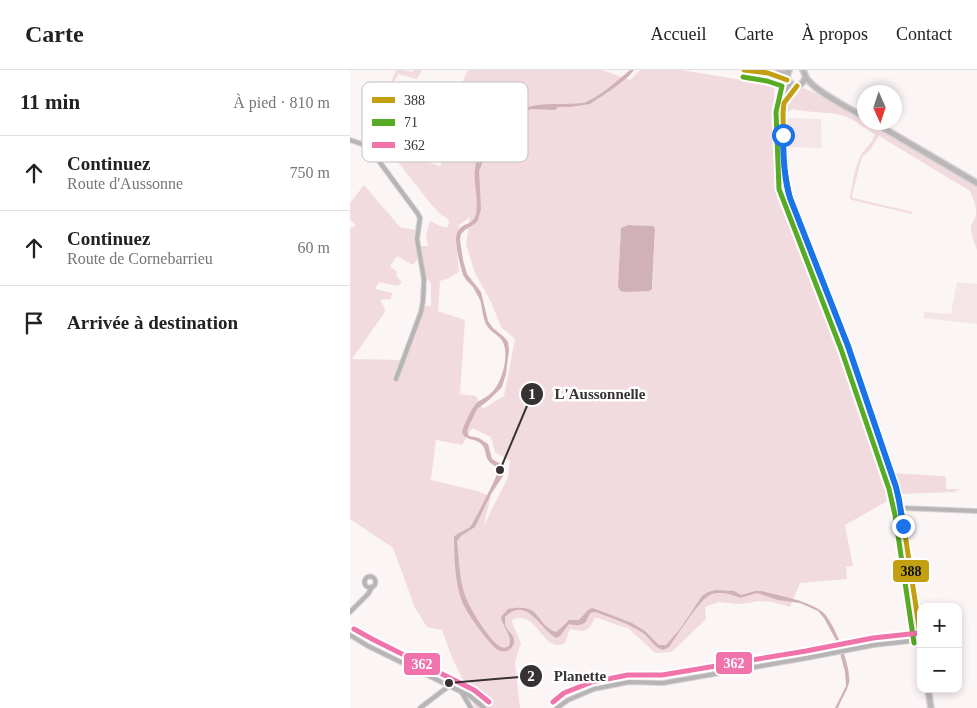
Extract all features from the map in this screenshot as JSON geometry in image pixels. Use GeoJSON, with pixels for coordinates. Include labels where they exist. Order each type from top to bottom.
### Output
{"type":"FeatureCollection","features":[{"type":"Feature","properties":{"kind":"main road"},"geometry":{"type":"LineString","coordinates":[[744,70],[768,73],[788,71],[783,112],[786,187],[848,346],[898,494],[917,614]]}},
{"type":"Feature","properties":{"kind":"main road"},"geometry":{"type":"LineString","coordinates":[[803,70],[805,78],[820,91],[857,113]]}},
{"type":"Feature","properties":{"kind":"main road"},"geometry":{"type":"LineString","coordinates":[[768,73],[788,82],[820,91]]}},
{"type":"Feature","properties":{"kind":"main road"},"geometry":{"type":"LineString","coordinates":[[784,103],[799,85],[804,82],[805,78]]}},
{"type":"Feature","properties":{"kind":"main road"},"geometry":{"type":"LineString","coordinates":[[887,130],[977,183]]}},
{"type":"Feature","properties":{"kind":"main road"},"geometry":{"type":"LineString","coordinates":[[929,693],[931,708]]}},
{"type":"Feature","properties":{"kind":"street"},"geometry":{"type":"LineString","coordinates":[[350,140],[362,144]]}},
{"type":"Feature","properties":{"kind":"street"},"geometry":{"type":"LineString","coordinates":[[380,162],[420,218],[416,239],[424,279],[423,300],[421,312],[396,379]]}},
{"type":"Feature","properties":{"kind":"street"},"geometry":{"type":"LineString","coordinates":[[901,508],[977,511]]}},
{"type":"Feature","properties":{"kind":"street"},"geometry":{"type":"LineString","coordinates":[[350,612],[368,594],[372,587]]}},
{"type":"Feature","properties":{"kind":"street"},"geometry":{"type":"LineString","coordinates":[[350,635],[368,646],[470,696],[484,708]]}},
{"type":"Feature","properties":{"kind":"street"},"geometry":{"type":"LineString","coordinates":[[557,708],[568,700],[594,689],[629,682],[663,683],[874,645],[917,641]]}},
{"type":"Feature","properties":{"kind":"street"},"geometry":{"type":"LineString","coordinates":[[420,708],[449,686]]}},
{"type":"Feature","properties":{"kind":"street"},"geometry":{"type":"LineString","coordinates":[[462,693],[471,708]]}},
{"type":"Feature","properties":{"kind":"shaded area"},"geometry":{"type":"Polygon","coordinates":[[[396,70],[412,72],[414,70],[422,70],[417,79],[398,74],[394,82],[391,82],[396,70]]]}},
{"type":"Feature","properties":{"kind":"shaded area"},"geometry":{"type":"Polygon","coordinates":[[[468,70],[602,70],[630,80],[640,70],[681,70],[774,85],[779,184],[782,200],[835,331],[833,342],[842,356],[850,377],[891,499],[845,525],[853,566],[846,567],[847,579],[800,583],[790,607],[772,602],[758,601],[738,604],[719,602],[705,607],[706,619],[672,652],[655,653],[628,628],[598,618],[595,618],[586,630],[570,629],[565,643],[557,645],[545,638],[528,620],[521,618],[512,620],[521,643],[515,662],[520,708],[475,708],[453,660],[442,630],[427,627],[415,608],[393,548],[350,519],[350,229],[356,225],[350,220],[350,203],[364,185],[400,227],[415,230],[414,240],[418,258],[413,265],[397,256],[390,266],[397,272],[396,276],[402,282],[398,286],[379,282],[375,289],[392,293],[391,299],[380,300],[385,312],[352,359],[403,360],[425,306],[431,306],[431,285],[425,277],[420,246],[428,246],[426,236],[430,221],[443,227],[448,227],[449,222],[430,203],[398,162],[428,162],[440,166],[442,162],[528,162],[528,82],[462,82],[468,70]],[[470,217],[459,225],[456,242],[459,272],[440,281],[438,311],[465,320],[460,394],[476,396],[483,409],[504,396],[515,339],[501,327],[492,304],[475,273],[466,244],[470,217]],[[628,225],[621,228],[618,286],[621,291],[652,289],[655,228],[653,226],[628,225]],[[472,428],[462,445],[436,440],[431,480],[491,496],[484,525],[508,477],[510,461],[495,452],[491,437],[472,428]]]}},
{"type":"Feature","properties":{"kind":"shaded area"},"geometry":{"type":"Polygon","coordinates":[[[630,70],[634,70],[614,88],[590,104],[558,107],[555,110],[528,110],[528,107],[538,105],[584,103],[614,84],[630,70]]]}},
{"type":"Feature","properties":{"kind":"shaded area"},"geometry":{"type":"Polygon","coordinates":[[[803,88],[840,105],[857,116],[857,122],[838,114],[793,109],[784,114],[790,98],[803,88]]]}},
{"type":"Feature","properties":{"kind":"shaded area"},"geometry":{"type":"Polygon","coordinates":[[[784,118],[821,119],[822,148],[786,147],[784,118]]]}},
{"type":"Feature","properties":{"kind":"shaded area"},"geometry":{"type":"Polygon","coordinates":[[[869,130],[881,130],[977,187],[977,250],[971,229],[976,209],[970,191],[879,136],[861,160],[852,196],[853,198],[913,212],[912,214],[850,199],[858,162],[875,134],[869,130]]]}},
{"type":"Feature","properties":{"kind":"shaded area"},"geometry":{"type":"Polygon","coordinates":[[[476,162],[483,162],[479,171],[481,209],[476,223],[461,234],[463,260],[467,274],[481,292],[488,321],[508,342],[509,350],[506,374],[502,387],[477,409],[467,432],[469,436],[479,438],[488,444],[492,459],[502,467],[503,476],[491,494],[475,527],[457,541],[462,586],[466,598],[485,631],[496,644],[504,648],[509,646],[510,639],[501,617],[508,609],[519,608],[533,611],[544,624],[556,632],[569,620],[579,620],[592,608],[632,623],[645,631],[659,645],[666,645],[680,629],[702,596],[708,592],[716,590],[734,591],[741,595],[761,591],[784,596],[799,600],[820,610],[836,632],[845,655],[849,676],[847,689],[838,708],[835,708],[846,686],[845,672],[837,642],[818,611],[800,603],[778,600],[757,593],[740,598],[717,593],[710,595],[694,611],[669,647],[663,650],[636,629],[596,612],[590,614],[582,624],[569,624],[560,636],[556,638],[533,616],[520,610],[513,611],[505,617],[505,625],[514,642],[509,650],[500,651],[494,647],[466,610],[458,586],[454,537],[470,527],[476,518],[498,471],[486,457],[484,448],[480,443],[466,437],[462,432],[474,407],[490,394],[497,385],[504,367],[505,355],[504,344],[487,326],[480,300],[464,276],[457,249],[456,238],[458,231],[473,220],[476,214],[476,162]]]}},
{"type":"Feature","properties":{"kind":"shaded area"},"geometry":{"type":"Polygon","coordinates":[[[628,225],[653,226],[655,228],[652,289],[649,291],[624,292],[618,287],[621,228],[628,225]]]}},
{"type":"Feature","properties":{"kind":"shaded area"},"geometry":{"type":"Polygon","coordinates":[[[957,282],[977,284],[977,324],[923,318],[925,312],[951,314],[957,282]]]}},
{"type":"Feature","properties":{"kind":"shaded area"},"geometry":{"type":"Polygon","coordinates":[[[894,473],[942,476],[946,477],[946,489],[960,489],[954,492],[900,494],[894,473]]]}},
{"type":"Feature","properties":{"kind":"transit line","name":"388"},"geometry":{"type":"LineString","coordinates":[[744,70],[768,73],[787,80]]}},
{"type":"Feature","properties":{"kind":"transit line","name":"71"},"geometry":{"type":"LineString","coordinates":[[743,77],[782,86],[776,112],[779,189],[841,349],[889,489],[895,515],[914,643]]}},
{"type":"Feature","properties":{"kind":"transit line","name":"388"},"geometry":{"type":"LineString","coordinates":[[797,86],[784,103],[783,112],[784,166],[790,198],[848,346],[896,487],[917,613]]}},
{"type":"Feature","properties":{"kind":"transit line","name":"362"},"geometry":{"type":"LineString","coordinates":[[354,629],[474,690],[489,702]]}},
{"type":"Feature","properties":{"kind":"transit line","name":"362"},"geometry":{"type":"LineString","coordinates":[[553,702],[564,693],[592,682],[628,675],[662,675],[873,638],[917,633]]}},
{"type":"Feature","properties":{"kind":"place","name":"L'Aussonnelle"},"geometry":{"type":"Point","coordinates":[500,470]}},
{"type":"Feature","properties":{"kind":"place","name":"Planette"},"geometry":{"type":"Point","coordinates":[449,683]}},
{"type":"Feature","properties":{"kind":"route"},"geometry":{"type":"LineString","coordinates":[[783,135],[786,187],[848,346],[896,487],[903,526]]}}]}
